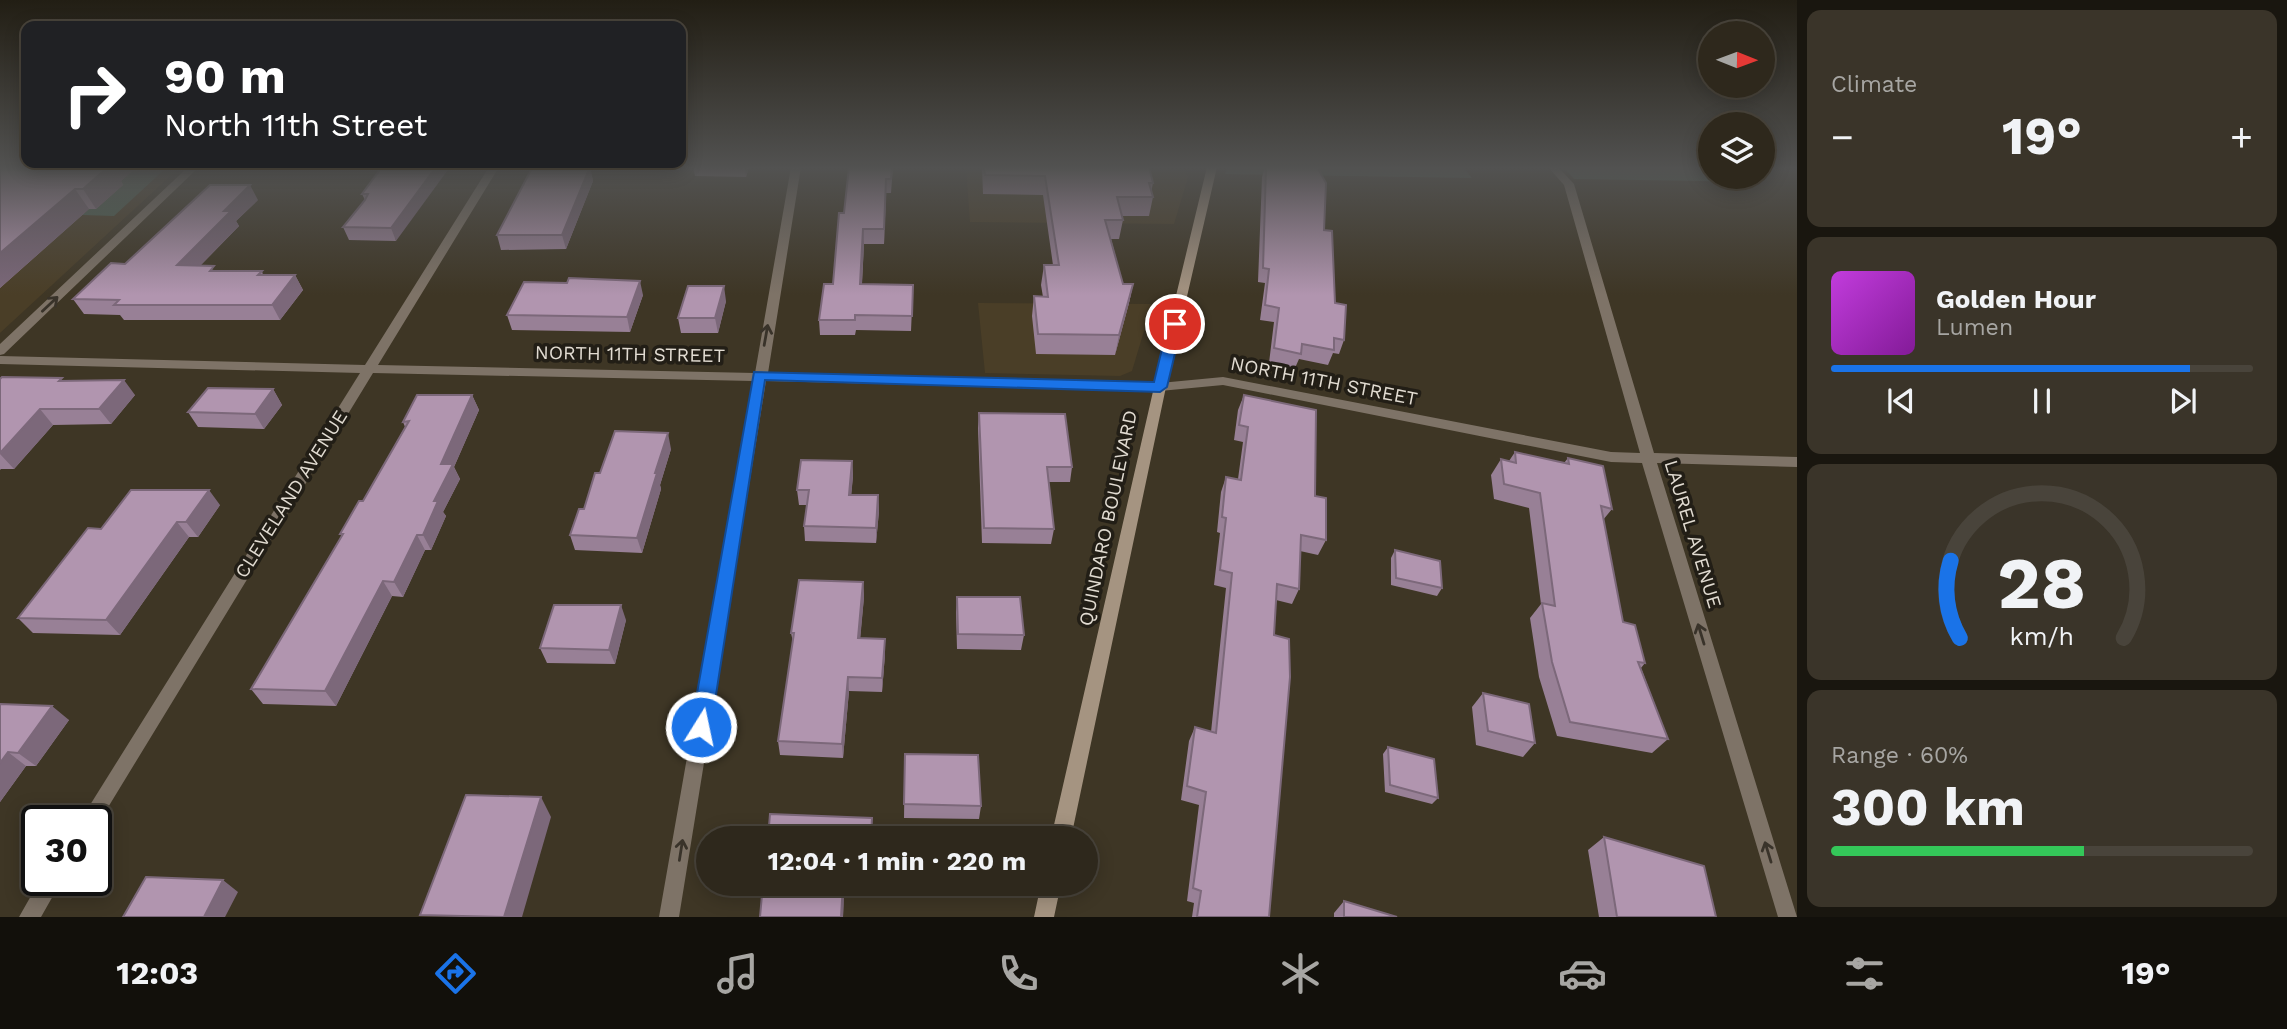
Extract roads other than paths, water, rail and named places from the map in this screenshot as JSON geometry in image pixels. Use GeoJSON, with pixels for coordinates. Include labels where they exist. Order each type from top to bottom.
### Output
{"type":"FeatureCollection","features":[{"type":"Feature","properties":{"kind":"main road","name":"QUINDARO BOULEVARD"},"geometry":{"type":"LineString","coordinates":[[1064,826],[1202,210]]}},
{"type":"Feature","properties":{"kind":"main road"},"geometry":{"type":"LineString","coordinates":[[1044,917],[1048,896]]}},
{"type":"Feature","properties":{"kind":"street"},"geometry":{"type":"LineString","coordinates":[[0,351],[149,210]]}},
{"type":"Feature","properties":{"kind":"street","name":"CLEVELAND AVENUE"},"geometry":{"type":"LineString","coordinates":[[99,805],[467,210]]}},
{"type":"Feature","properties":{"kind":"street"},"geometry":{"type":"LineString","coordinates":[[670,917],[788,210]]}},
{"type":"Feature","properties":{"kind":"street","name":"LAUREL AVENUE"},"geometry":{"type":"LineString","coordinates":[[1576,210],[1647,458],[1788,917]]}},
{"type":"Feature","properties":{"kind":"street","name":"NORTH 11TH STREET"},"geometry":{"type":"LineString","coordinates":[[0,360],[368,370],[759,375],[1160,387],[1196,382],[1235,383],[1611,457],[1797,462]]}},
{"type":"Feature","properties":{"kind":"street"},"geometry":{"type":"LineString","coordinates":[[29,917],[42,896]]}}]}
